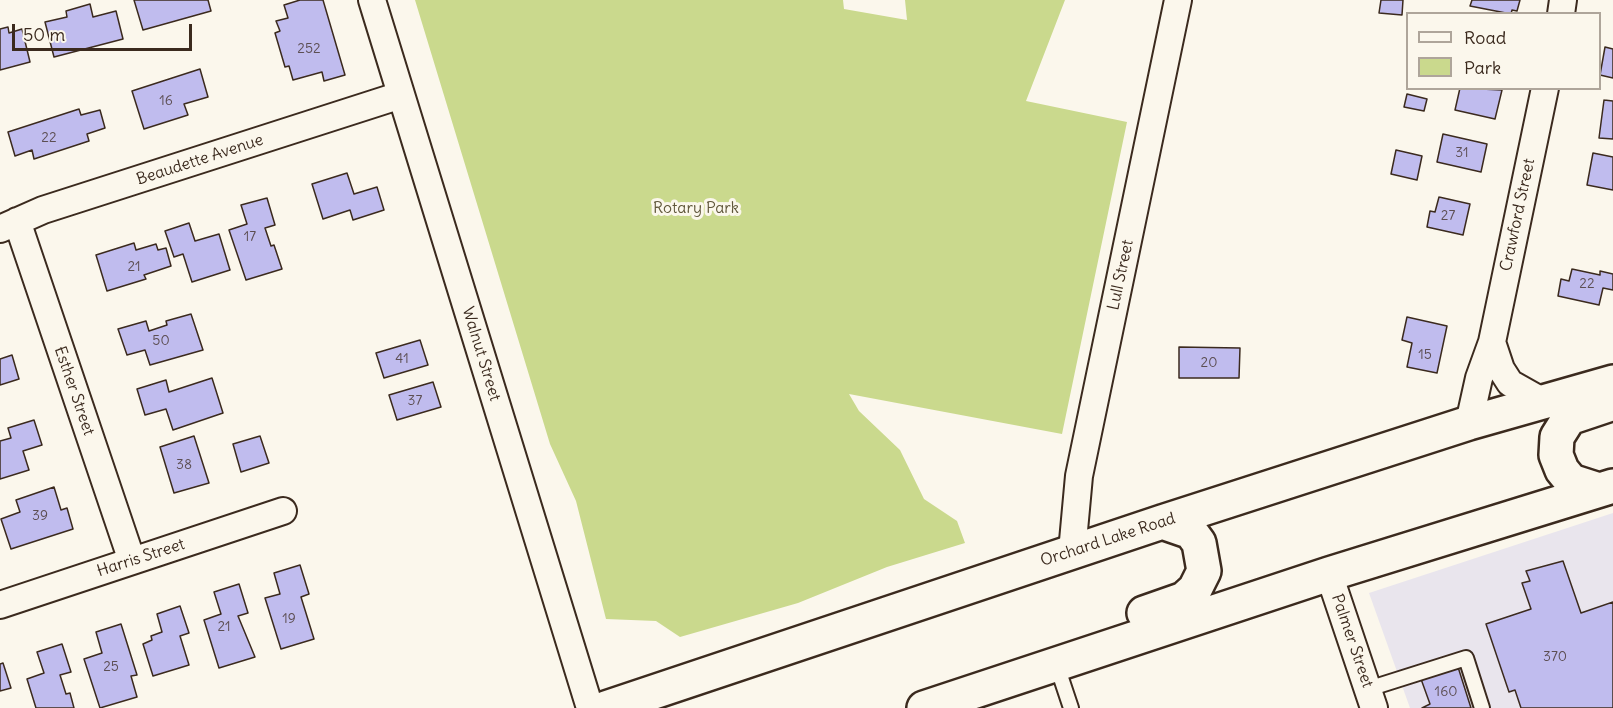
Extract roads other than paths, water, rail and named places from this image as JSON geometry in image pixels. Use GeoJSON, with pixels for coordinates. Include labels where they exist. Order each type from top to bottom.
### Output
{"type":"FeatureCollection","features":[{"type":"Feature","properties":{"kind":"main road","name":"Orchard Lake Road"},"geometry":{"type":"LineString","coordinates":[[606,708],[1162,522],[1469,423],[1613,382]]}},
{"type":"Feature","properties":{"kind":"main road"},"geometry":{"type":"LineString","coordinates":[[1606,488],[1571,481],[1562,470],[1556,455],[1557,437],[1569,418],[1613,403]]}},
{"type":"Feature","properties":{"kind":"main road"},"geometry":{"type":"LineString","coordinates":[[924,708],[1329,574],[1606,488]]}},
{"type":"Feature","properties":{"kind":"main road"},"geometry":{"type":"LineString","coordinates":[[899,708],[916,689],[1184,599],[1195,589],[1204,571],[1203,557],[1199,543],[1191,532],[1162,522]]}},
{"type":"Feature","properties":{"kind":"street","name":"Walnut Street"},"geometry":{"type":"LineString","coordinates":[[372,0],[590,708]]}},
{"type":"Feature","properties":{"kind":"street","name":"Lull Street"},"geometry":{"type":"LineString","coordinates":[[1072,552],[1079,476],[1178,0]]}},
{"type":"Feature","properties":{"kind":"street","name":"Crawford Street"},"geometry":{"type":"LineString","coordinates":[[1469,423],[1479,378],[1492,342],[1545,90]]}},
{"type":"Feature","properties":{"kind":"street","name":"Beaudette Avenue"},"geometry":{"type":"LineString","coordinates":[[8,225],[43,210],[401,95]]}},
{"type":"Feature","properties":{"kind":"street","name":"Esther Street"},"geometry":{"type":"LineString","coordinates":[[8,225],[132,561]]}},
{"type":"Feature","properties":{"kind":"street"},"geometry":{"type":"LineString","coordinates":[[1492,342],[1501,369],[1510,382],[1542,401]]}},
{"type":"Feature","properties":{"kind":"street","name":"Harris Street"},"geometry":{"type":"LineString","coordinates":[[0,605],[283,511]]}},
{"type":"Feature","properties":{"kind":"street","name":"Palmer Street"},"geometry":{"type":"LineString","coordinates":[[1329,574],[1371,699]]}},
{"type":"Feature","properties":{"kind":"lane"},"geometry":{"type":"LineString","coordinates":[[1371,699],[1466,658],[1482,708]]}},
{"type":"Feature","properties":{"kind":"lane"},"geometry":{"type":"LineString","coordinates":[[1056,663],[1071,708]]}},
{"type":"Feature","properties":{"kind":"park label","name":"Rotary Park"},"geometry":{"type":"Point","coordinates":[696,208]}}]}
